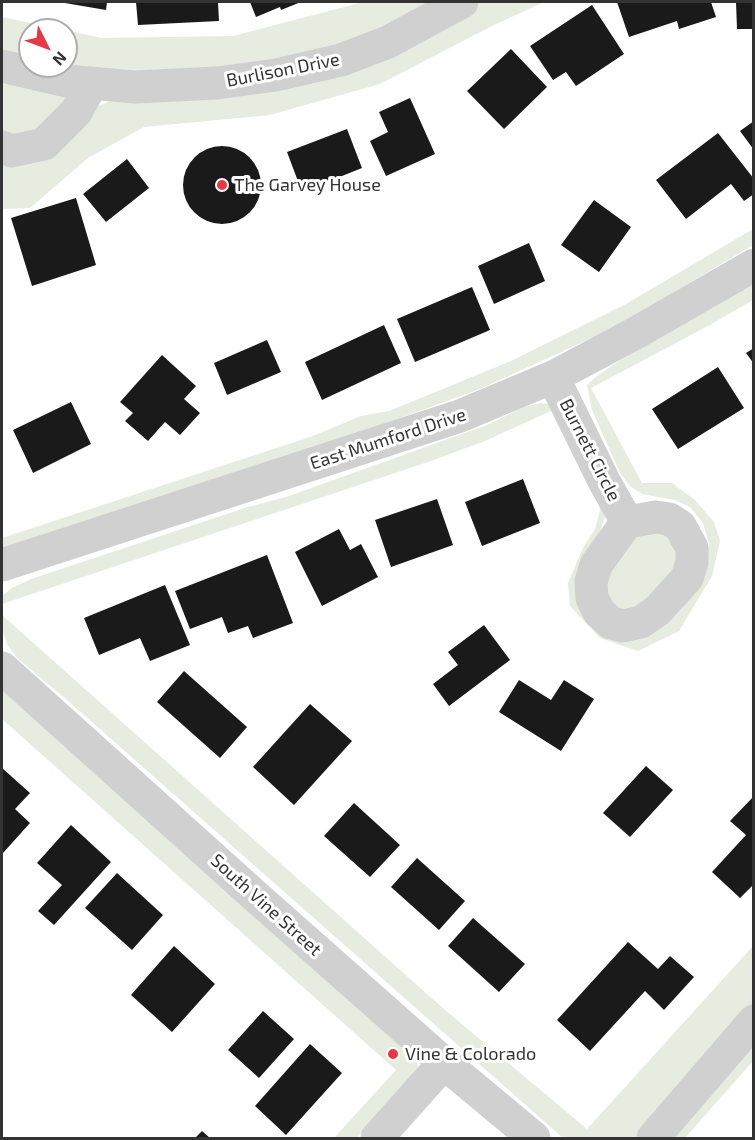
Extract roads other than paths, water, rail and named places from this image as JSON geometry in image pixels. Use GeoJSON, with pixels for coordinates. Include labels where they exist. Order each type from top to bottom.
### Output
{"type":"FeatureCollection","features":[{"type":"Feature","properties":{"kind":"street","name":"Burlison Drive"},"geometry":{"type":"LineString","coordinates":[[2,66],[91,85],[147,87],[217,83],[276,75],[341,60],[388,42],[462,2]]}},
{"type":"Feature","properties":{"kind":"street"},"geometry":{"type":"LineString","coordinates":[[2,147],[12,151],[44,144],[76,112],[91,85]]}},
{"type":"Feature","properties":{"kind":"street","name":"East Mumford Drive"},"geometry":{"type":"LineString","coordinates":[[2,565],[460,416],[554,377],[753,265]]}},
{"type":"Feature","properties":{"kind":"street","name":"Burnett Circle"},"geometry":{"type":"LineString","coordinates":[[554,377],[604,482],[627,522]]}},
{"type":"Feature","properties":{"kind":"street","name":"South Vine Street"},"geometry":{"type":"LineString","coordinates":[[2,668],[444,1063],[534,1138]]}},
{"type":"Feature","properties":{"kind":"street"},"geometry":{"type":"LineString","coordinates":[[652,1138],[753,1021]]}},
{"type":"Feature","properties":{"kind":"street"},"geometry":{"type":"LineString","coordinates":[[377,1138],[444,1063]]}},
{"type":"Feature","properties":{"kind":"place","name":"The Garvey House"},"geometry":{"type":"Point","coordinates":[222,185]}},
{"type":"Feature","properties":{"kind":"place","name":"Vine & Colorado"},"geometry":{"type":"Point","coordinates":[393,1054]}}]}
